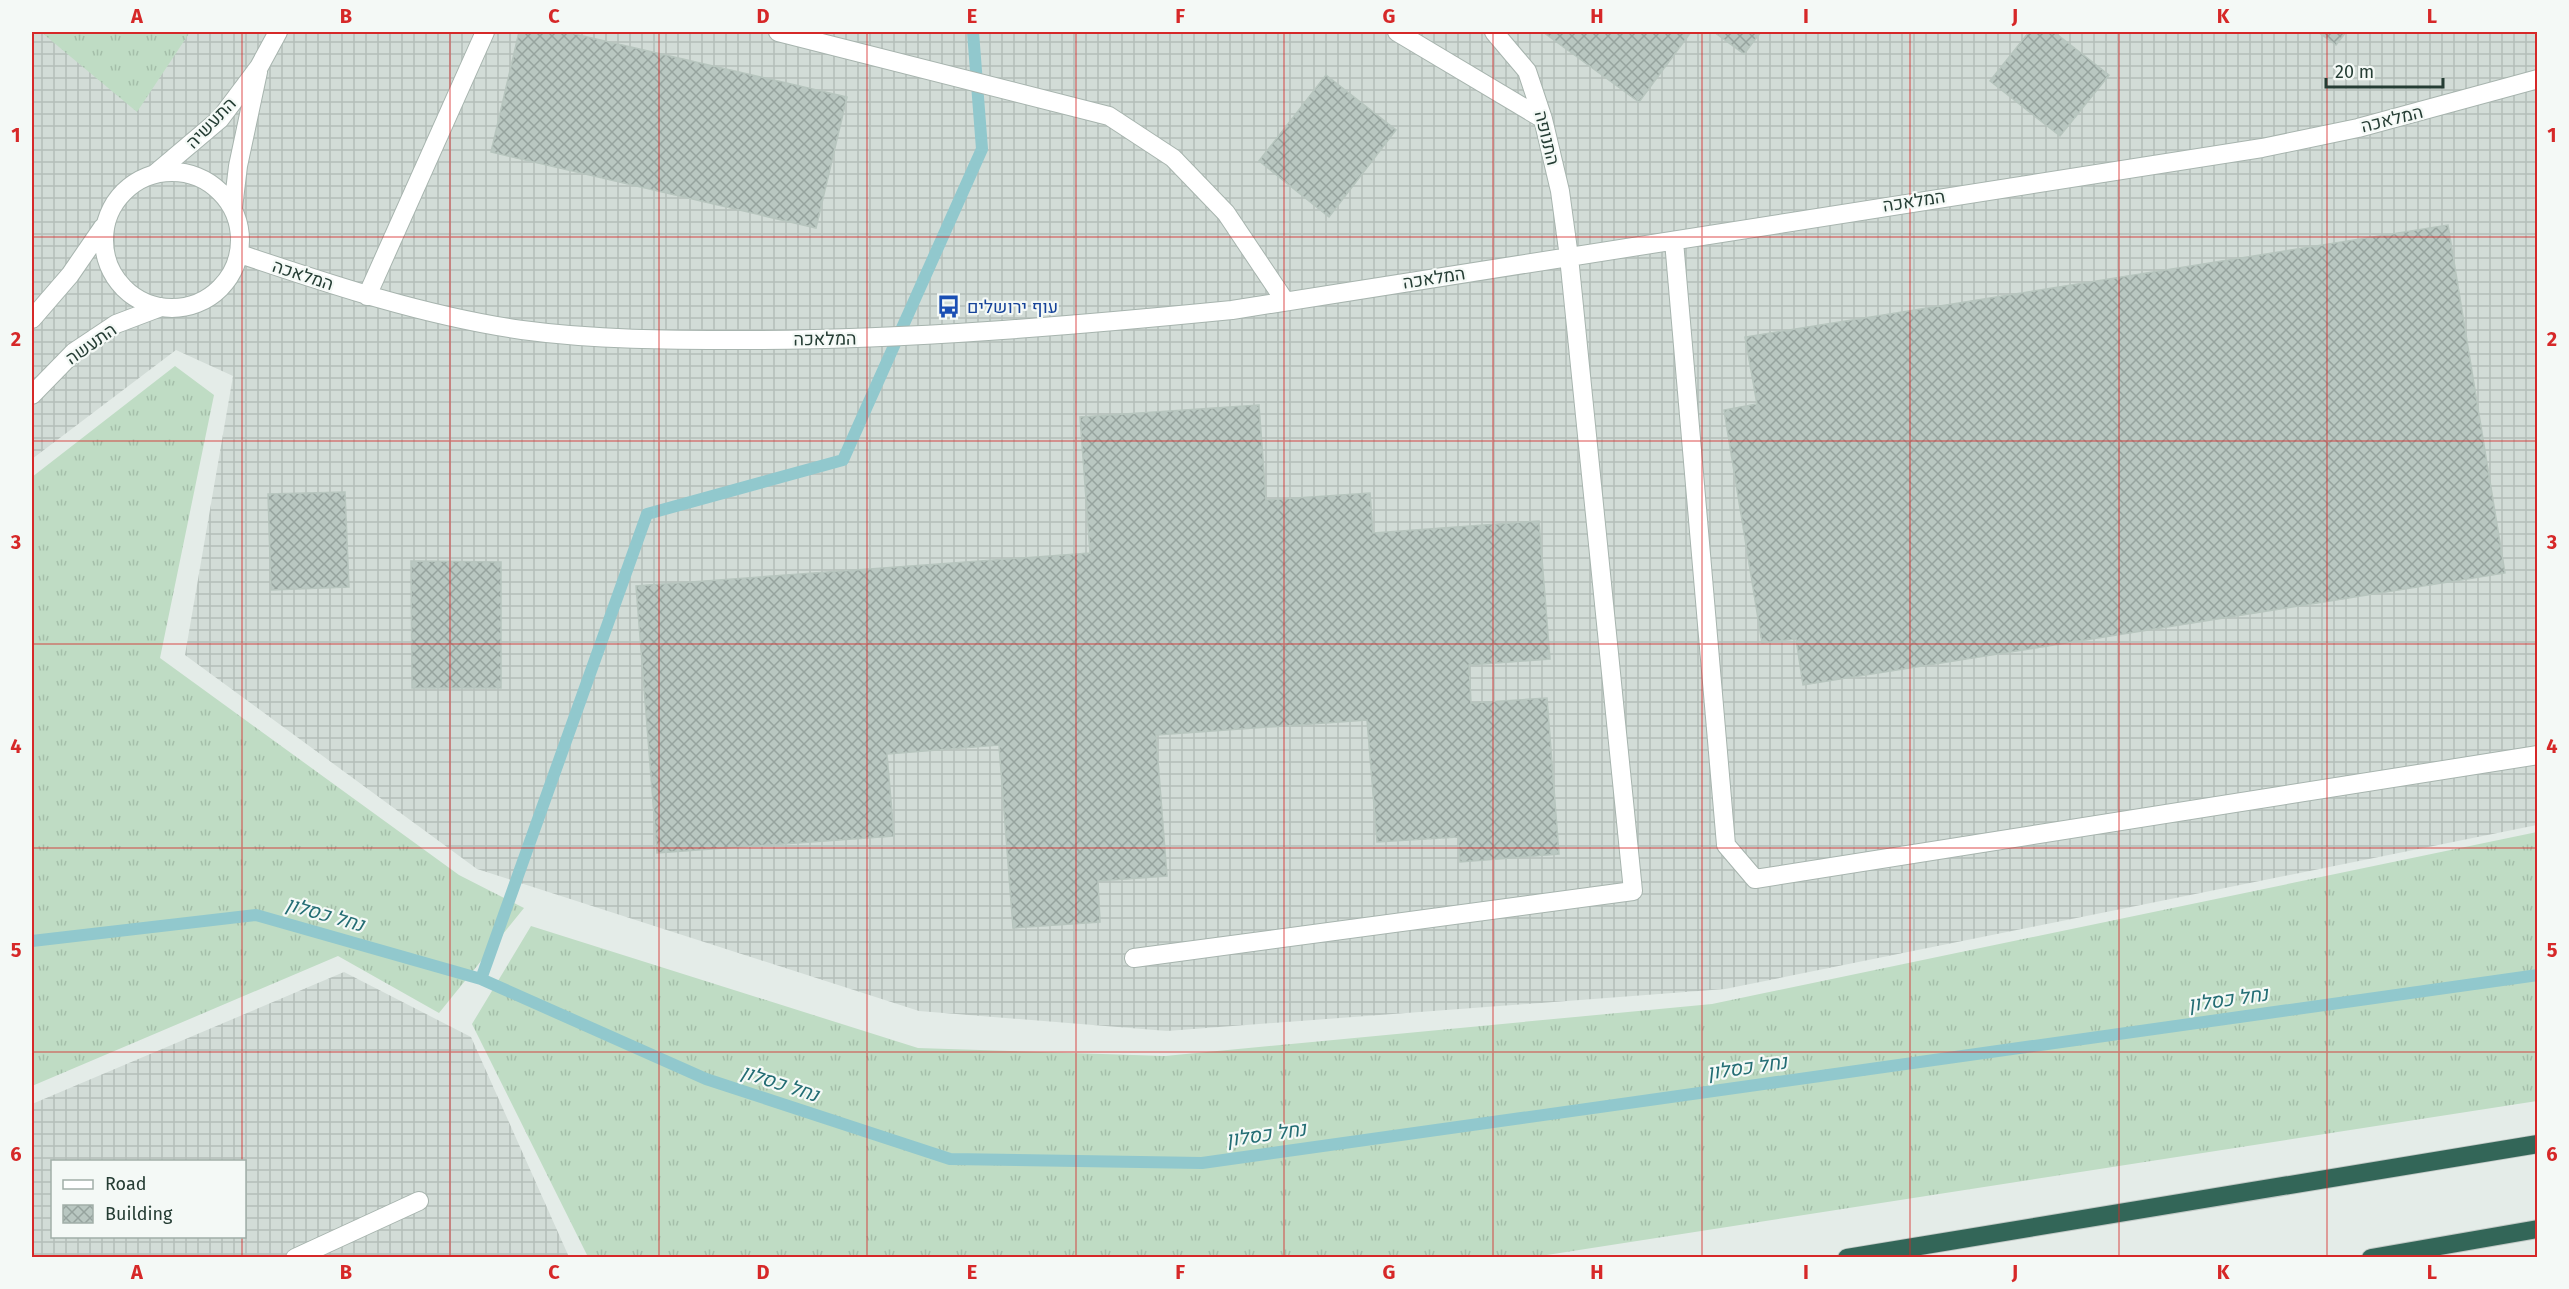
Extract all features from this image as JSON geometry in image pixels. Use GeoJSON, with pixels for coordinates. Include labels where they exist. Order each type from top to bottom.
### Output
{"type":"FeatureCollection","features":[{"type":"Feature","properties":{"kind":"highway"},"geometry":{"type":"LineString","coordinates":[[1847,1257],[2538,1144]]}},
{"type":"Feature","properties":{"kind":"highway"},"geometry":{"type":"LineString","coordinates":[[2371,1257],[2538,1229]]}},
{"type":"Feature","properties":{"kind":"highway"},"geometry":{"type":"LineString","coordinates":[[2396,1253],[2538,1239]]}},
{"type":"Feature","properties":{"kind":"street","name":"התעשיה"},"geometry":{"type":"LineString","coordinates":[[156,173],[220,119],[259,67],[278,32]]}},
{"type":"Feature","properties":{"kind":"street"},"geometry":{"type":"LineString","coordinates":[[367,296],[485,32]]}},
{"type":"Feature","properties":{"kind":"street"},"geometry":{"type":"LineString","coordinates":[[778,32],[1109,116],[1173,158],[1226,213],[1285,301]]}},
{"type":"Feature","properties":{"kind":"street"},"geometry":{"type":"LineString","coordinates":[[1397,32],[1543,119]]}},
{"type":"Feature","properties":{"kind":"street","name":"התנופה"},"geometry":{"type":"LineString","coordinates":[[1134,958],[1633,891],[1569,257],[1560,191],[1543,119],[1527,71],[1494,32]]}},
{"type":"Feature","properties":{"kind":"street","name":"התעשיה"},"geometry":{"type":"LineString","coordinates":[[233,208],[238,166],[249,124],[259,67]]}},
{"type":"Feature","properties":{"kind":"street","name":"המלאכה"},"geometry":{"type":"LineString","coordinates":[[240,254],[367,296],[427,311],[521,329],[626,340],[835,340],[1070,327],[1232,310],[2294,142],[2421,112],[2538,79]]}},
{"type":"Feature","properties":{"kind":"street"},"geometry":{"type":"LineString","coordinates":[[32,319],[70,275],[106,223],[113,206],[124,191],[139,180],[156,173],[178,171],[200,177],[219,190],[233,208],[240,230],[240,254],[232,274],[219,290],[202,302],[182,307],[161,307],[138,301],[121,287],[108,268],[103,247],[106,223]]}},
{"type":"Feature","properties":{"kind":"street"},"geometry":{"type":"LineString","coordinates":[[1674,241],[1726,845],[1755,879],[2538,755]]}},
{"type":"Feature","properties":{"kind":"street","name":"התעשה"},"geometry":{"type":"LineString","coordinates":[[32,395],[74,352],[116,324],[161,307]]}},
{"type":"Feature","properties":{"kind":"street"},"geometry":{"type":"LineString","coordinates":[[295,1257],[419,1202]]}},
{"type":"Feature","properties":{"kind":"shaded area"},"geometry":{"type":"Polygon","coordinates":[[[32,32],[2537,32],[2537,825],[1725,989],[1167,1031],[919,1011],[477,869],[185,655],[233,376],[176,350],[32,459],[32,32]]]}},
{"type":"Feature","properties":{"kind":"shaded area"},"geometry":{"type":"Polygon","coordinates":[[[344,972],[471,1037],[569,1257],[32,1258],[32,1104],[344,972]]]}},
{"type":"Feature","properties":{"kind":"green space"},"geometry":{"type":"Polygon","coordinates":[[[41,32],[190,32],[137,112],[41,32]]]}},
{"type":"Feature","properties":{"kind":"green space"},"geometry":{"type":"Polygon","coordinates":[[[175,366],[214,395],[160,658],[459,875],[524,908],[439,1013],[338,956],[32,1086],[32,477],[175,366]]]}},
{"type":"Feature","properties":{"kind":"green space"},"geometry":{"type":"Polygon","coordinates":[[[2537,832],[2537,1101],[1534,1257],[588,1257],[472,1024],[531,926],[918,1048],[1165,1056],[1712,1004],[2537,832]]]}},
{"type":"Feature","properties":{"kind":"building"},"geometry":{"type":"Polygon","coordinates":[[[519,32],[566,32],[847,97],[816,228],[491,152],[519,32]]]}},
{"type":"Feature","properties":{"kind":"building"},"geometry":{"type":"Polygon","coordinates":[[[1543,32],[1691,32],[1639,102],[1543,32]]]}},
{"type":"Feature","properties":{"kind":"building"},"geometry":{"type":"Polygon","coordinates":[[[1714,32],[1761,32],[1744,54],[1714,32]]]}},
{"type":"Feature","properties":{"kind":"building"},"geometry":{"type":"Polygon","coordinates":[[[2029,32],[2054,32],[2109,75],[2060,136],[1990,81],[2029,32]]]}},
{"type":"Feature","properties":{"kind":"building"},"geometry":{"type":"Polygon","coordinates":[[[2318,32],[2346,32],[2336,45],[2318,32]]]}},
{"type":"Feature","properties":{"kind":"building"},"geometry":{"type":"Polygon","coordinates":[[[1326,75],[1396,130],[1329,217],[1259,161],[1326,75]]]}},
{"type":"Feature","properties":{"kind":"building"},"geometry":{"type":"Polygon","coordinates":[[[2448,225],[2505,573],[1803,685],[1796,639],[1762,643],[1724,410],[1757,404],[1745,337],[2448,225]]]}},
{"type":"Feature","properties":{"kind":"building"},"geometry":{"type":"Polygon","coordinates":[[[1259,405],[1266,500],[1370,493],[1373,533],[1539,521],[1550,659],[1469,665],[1471,703],[1547,698],[1559,854],[1460,862],[1458,837],[1377,842],[1367,720],[1156,735],[1167,876],[1098,881],[1100,922],[1013,928],[999,745],[887,754],[894,836],[657,853],[636,586],[1090,553],[1080,417],[1259,405]]]}},
{"type":"Feature","properties":{"kind":"building"},"geometry":{"type":"Polygon","coordinates":[[[345,492],[349,587],[271,590],[268,494],[345,492]]]}},
{"type":"Feature","properties":{"kind":"building"},"geometry":{"type":"Polygon","coordinates":[[[411,561],[501,562],[501,688],[412,688],[411,561]]]}},
{"type":"Feature","properties":{"kind":"waterway"},"geometry":{"type":"LineString","coordinates":[[481,979],[647,514],[843,460],[982,149],[973,32]]}},
{"type":"Feature","properties":{"kind":"waterway","name":"נחל כסלון"},"geometry":{"type":"LineString","coordinates":[[32,941],[256,915],[481,979],[706,1079],[950,1159],[1202,1163],[2538,975]]}},
{"type":"Feature","properties":{"kind":"place","name":"עוף ירושלים"},"geometry":{"type":"Point","coordinates":[949,307]}}]}
